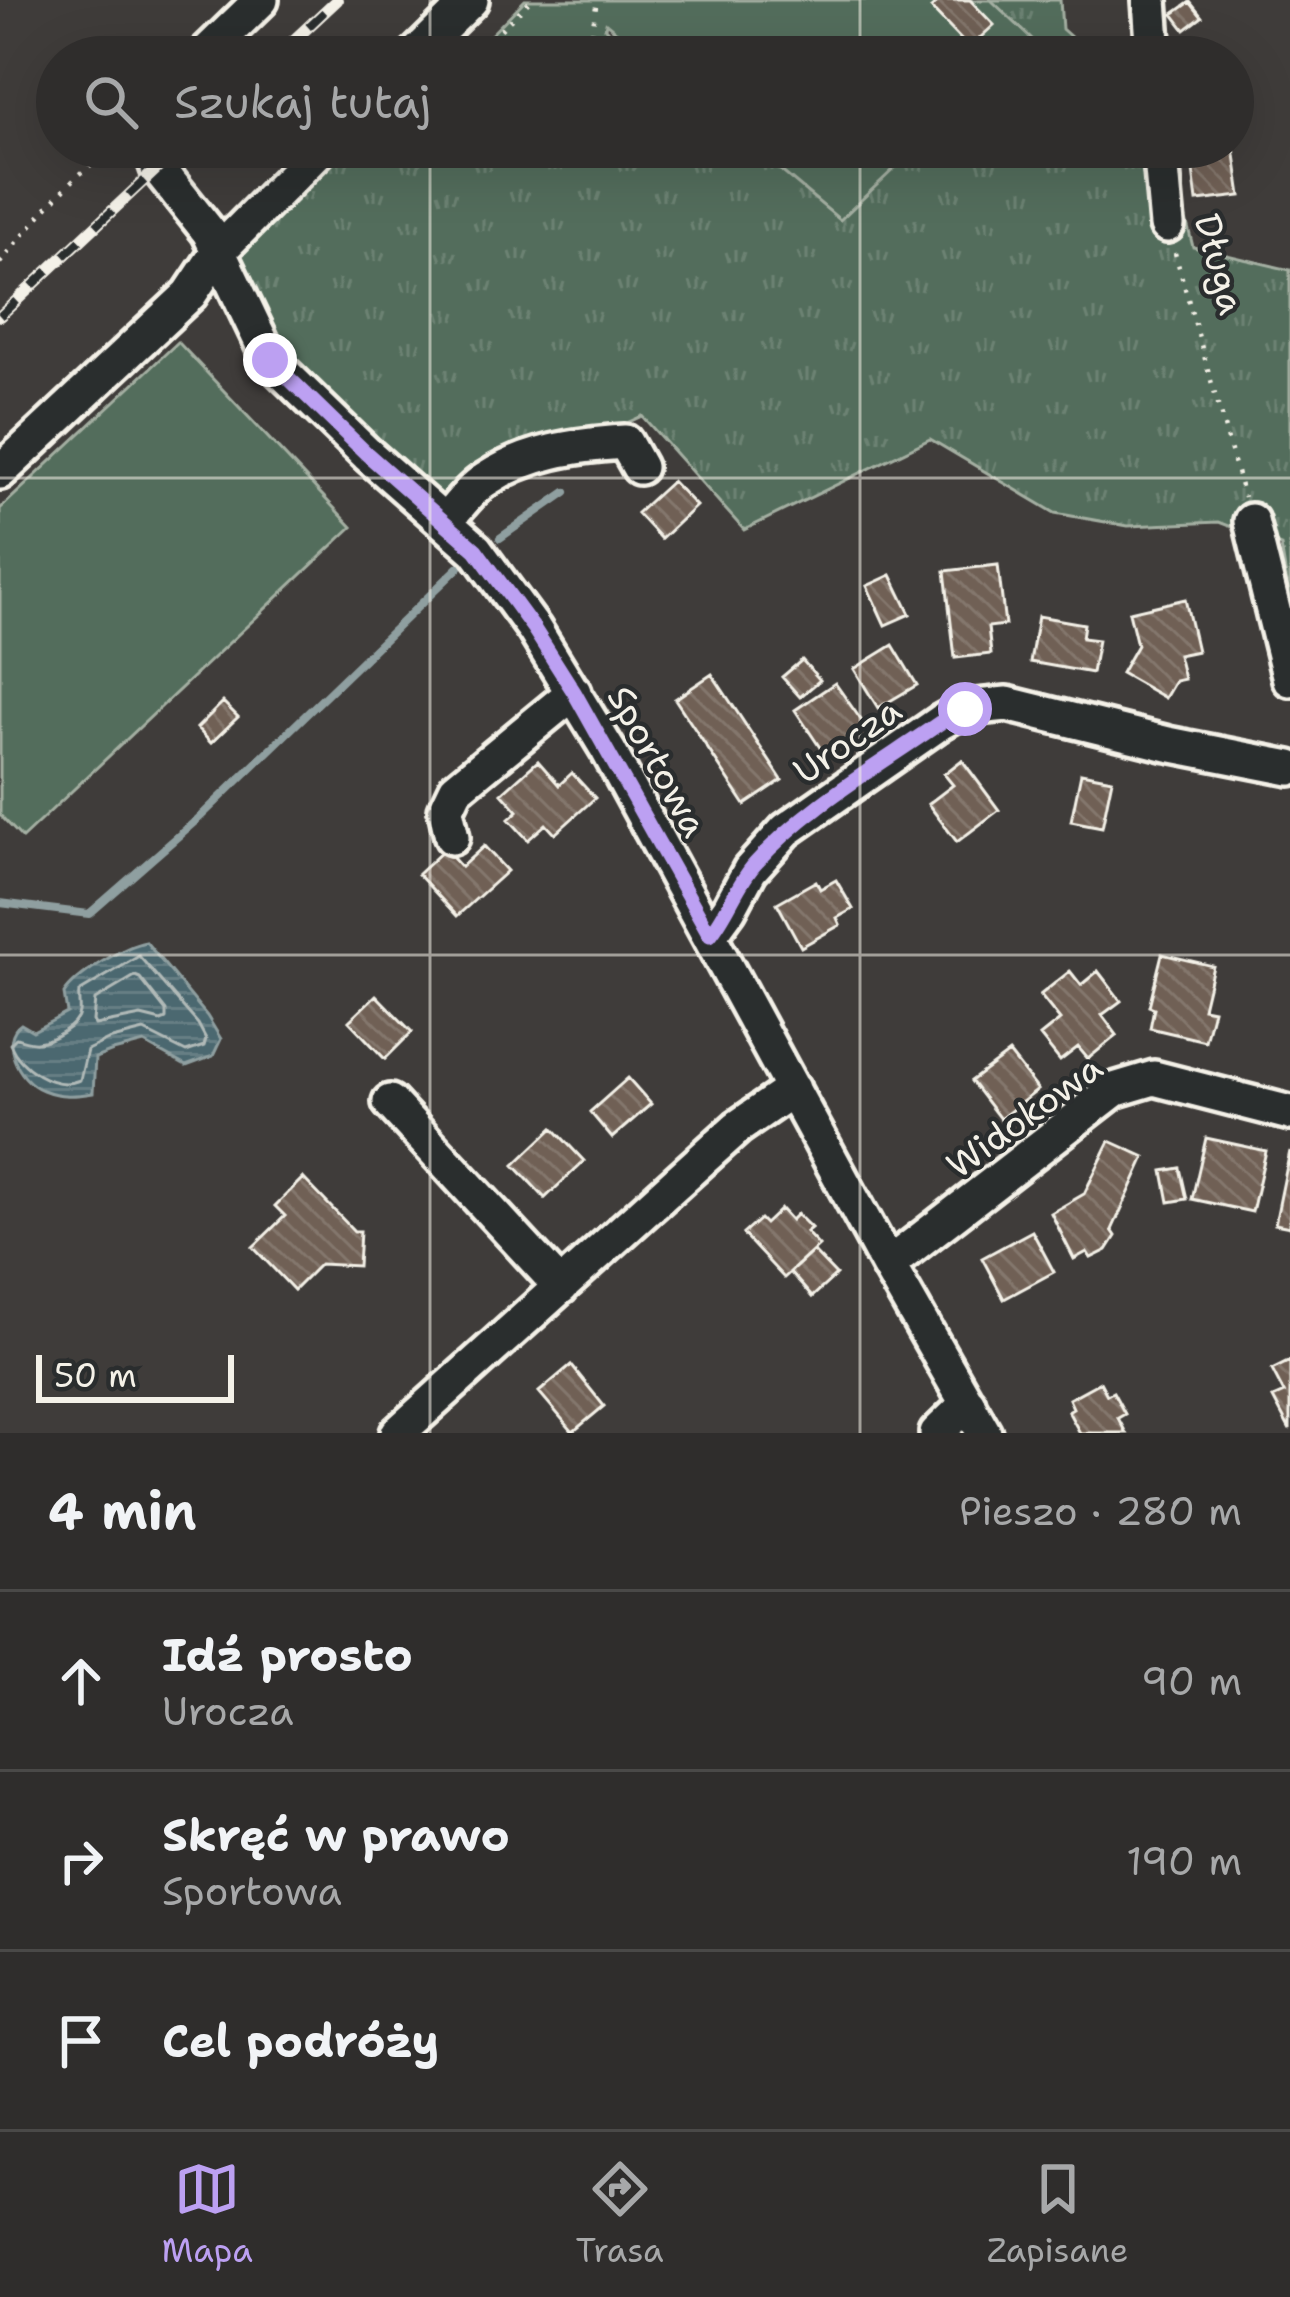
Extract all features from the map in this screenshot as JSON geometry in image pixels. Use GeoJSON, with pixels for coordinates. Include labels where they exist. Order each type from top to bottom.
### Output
{"type":"FeatureCollection","features":[{"type":"Feature","properties":{"kind":"street"},"geometry":{"type":"LineString","coordinates":[[224,36],[261,0]]}},
{"type":"Feature","properties":{"kind":"street"},"geometry":{"type":"LineString","coordinates":[[434,36],[471,0]]}},
{"type":"Feature","properties":{"kind":"street"},"geometry":{"type":"LineString","coordinates":[[1150,0],[1153,36]]}},
{"type":"Feature","properties":{"kind":"street","name":"Sportowa"},"geometry":{"type":"LineString","coordinates":[[158,168],[209,232],[270,360],[476,550],[534,629],[574,692],[976,1418]]}},
{"type":"Feature","properties":{"kind":"street"},"geometry":{"type":"LineString","coordinates":[[0,472],[190,294],[218,253],[301,168]]}},
{"type":"Feature","properties":{"kind":"street","name":"Długa"},"geometry":{"type":"LineString","coordinates":[[1162,168],[1167,225]]}},
{"type":"Feature","properties":{"kind":"street"},"geometry":{"type":"LineString","coordinates":[[444,522],[482,481],[536,455],[577,445],[625,442],[639,467]]}},
{"type":"Feature","properties":{"kind":"street"},"geometry":{"type":"LineString","coordinates":[[1251,521],[1290,679]]}},
{"type":"Feature","properties":{"kind":"street"},"geometry":{"type":"LineString","coordinates":[[452,837],[446,810],[455,790],[574,692]]}},
{"type":"Feature","properties":{"kind":"street","name":"Urocza"},"geometry":{"type":"LineString","coordinates":[[710,935],[750,870],[786,830],[965,709],[1007,704],[1290,768]]}},
{"type":"Feature","properties":{"kind":"street","name":"Widokowa"},"geometry":{"type":"LineString","coordinates":[[888,1265],[1114,1090],[1154,1078],[1290,1112]]}},
{"type":"Feature","properties":{"kind":"street"},"geometry":{"type":"LineString","coordinates":[[398,1433],[738,1127],[793,1089]]}},
{"type":"Feature","properties":{"kind":"street"},"geometry":{"type":"LineString","coordinates":[[391,1102],[561,1287]]}},
{"type":"Feature","properties":{"kind":"street"},"geometry":{"type":"LineString","coordinates":[[937,1433],[976,1418]]}},
{"type":"Feature","properties":{"kind":"path"},"geometry":{"type":"LineString","coordinates":[[494,36],[531,0]]}},
{"type":"Feature","properties":{"kind":"path"},"geometry":{"type":"LineString","coordinates":[[591,36],[597,0]]}},
{"type":"Feature","properties":{"kind":"path"},"geometry":{"type":"LineString","coordinates":[[0,263],[87,168]]}},
{"type":"Feature","properties":{"kind":"path","name":"Długa"},"geometry":{"type":"LineString","coordinates":[[1167,225],[1251,521]]}},
{"type":"Feature","properties":{"kind":"green space"},"geometry":{"type":"Polygon","coordinates":[[[525,0],[991,0],[1029,36],[622,36],[606,23],[613,36],[490,36],[525,0]]]}},
{"type":"Feature","properties":{"kind":"green space"},"geometry":{"type":"Polygon","coordinates":[[[979,0],[1060,0],[1062,29],[1070,36],[977,36],[979,0]]]}},
{"type":"Feature","properties":{"kind":"green space"},"geometry":{"type":"Polygon","coordinates":[[[310,168],[1142,168],[1146,198],[1180,195],[1193,247],[1290,270],[1290,601],[1281,546],[1219,522],[1128,526],[1055,513],[930,439],[744,530],[642,416],[442,508],[266,337],[235,261],[240,244],[310,168]]]}},
{"type":"Feature","properties":{"kind":"green space"},"geometry":{"type":"Polygon","coordinates":[[[778,168],[895,168],[840,220],[778,168]]]}},
{"type":"Feature","properties":{"kind":"green space"},"geometry":{"type":"Polygon","coordinates":[[[178,342],[352,527],[22,838],[0,815],[0,509],[178,342]]]}},
{"type":"Feature","properties":{"kind":"water"},"geometry":{"type":"Polygon","coordinates":[[[146,942],[221,1039],[213,1056],[186,1066],[144,1043],[95,1058],[93,1093],[62,1095],[33,1085],[14,1058],[15,1030],[21,1024],[33,1031],[67,1013],[64,994],[79,978],[114,955],[146,942]]]}},
{"type":"Feature","properties":{"kind":"building"},"geometry":{"type":"Polygon","coordinates":[[[940,0],[970,0],[994,25],[982,36],[958,36],[931,8],[940,0]]]}},
{"type":"Feature","properties":{"kind":"building"},"geometry":{"type":"Polygon","coordinates":[[[1190,2],[1202,17],[1185,30],[1173,14],[1190,2]]]}},
{"type":"Feature","properties":{"kind":"building"},"geometry":{"type":"Polygon","coordinates":[[[1193,168],[1237,168],[1241,196],[1197,201],[1193,168]]]}},
{"type":"Feature","properties":{"kind":"building"},"geometry":{"type":"Polygon","coordinates":[[[672,481],[696,506],[661,539],[637,513],[672,481]]]}},
{"type":"Feature","properties":{"kind":"building"},"geometry":{"type":"Polygon","coordinates":[[[998,565],[1005,625],[988,627],[991,654],[955,658],[945,571],[998,565]]]}},
{"type":"Feature","properties":{"kind":"building"},"geometry":{"type":"Polygon","coordinates":[[[891,575],[910,614],[885,625],[867,586],[891,575]]]}},
{"type":"Feature","properties":{"kind":"building"},"geometry":{"type":"Polygon","coordinates":[[[1185,599],[1197,651],[1178,655],[1184,679],[1175,681],[1165,698],[1121,673],[1137,645],[1129,612],[1185,599]]]}},
{"type":"Feature","properties":{"kind":"building"},"geometry":{"type":"Polygon","coordinates":[[[1038,616],[1084,624],[1082,638],[1098,640],[1092,673],[1030,662],[1038,616]]]}},
{"type":"Feature","properties":{"kind":"building"},"geometry":{"type":"Polygon","coordinates":[[[893,645],[917,685],[878,708],[854,669],[893,645]]]}},
{"type":"Feature","properties":{"kind":"building"},"geometry":{"type":"Polygon","coordinates":[[[802,660],[820,680],[800,697],[782,677],[802,660]]]}},
{"type":"Feature","properties":{"kind":"building"},"geometry":{"type":"Polygon","coordinates":[[[712,674],[782,780],[745,805],[675,699],[712,674]]]}},
{"type":"Feature","properties":{"kind":"building"},"geometry":{"type":"Polygon","coordinates":[[[835,683],[866,727],[825,755],[795,710],[835,683]]]}},
{"type":"Feature","properties":{"kind":"building"},"geometry":{"type":"Polygon","coordinates":[[[223,702],[238,717],[211,743],[197,728],[223,702]]]}},
{"type":"Feature","properties":{"kind":"building"},"geometry":{"type":"Polygon","coordinates":[[[962,760],[999,810],[957,842],[928,804],[953,785],[944,774],[962,760]]]}},
{"type":"Feature","properties":{"kind":"building"},"geometry":{"type":"Polygon","coordinates":[[[538,761],[559,785],[572,773],[595,798],[555,834],[546,824],[528,840],[509,819],[518,811],[502,793],[538,761]]]}},
{"type":"Feature","properties":{"kind":"building"},"geometry":{"type":"Polygon","coordinates":[[[1081,773],[1112,779],[1102,827],[1071,821],[1081,773]]]}},
{"type":"Feature","properties":{"kind":"building"},"geometry":{"type":"Polygon","coordinates":[[[484,846],[507,871],[457,916],[418,874],[445,849],[461,867],[484,846]]]}},
{"type":"Feature","properties":{"kind":"building"},"geometry":{"type":"Polygon","coordinates":[[[836,880],[853,909],[837,918],[840,925],[801,947],[777,903],[816,881],[820,889],[836,880]]]}},
{"type":"Feature","properties":{"kind":"building"},"geometry":{"type":"Polygon","coordinates":[[[1162,954],[1213,966],[1203,1008],[1213,1010],[1205,1041],[1150,1028],[1154,1008],[1149,1006],[1162,954]]]}},
{"type":"Feature","properties":{"kind":"building"},"geometry":{"type":"Polygon","coordinates":[[[1070,971],[1081,985],[1098,971],[1121,1001],[1102,1015],[1117,1035],[1088,1059],[1078,1047],[1060,1061],[1040,1036],[1060,1020],[1040,995],[1070,971]]]}},
{"type":"Feature","properties":{"kind":"building"},"geometry":{"type":"Polygon","coordinates":[[[376,995],[412,1032],[385,1059],[349,1021],[376,995]]]}},
{"type":"Feature","properties":{"kind":"building"},"geometry":{"type":"Polygon","coordinates":[[[1009,1053],[1038,1090],[1000,1119],[971,1081],[1009,1053]]]}},
{"type":"Feature","properties":{"kind":"building"},"geometry":{"type":"Polygon","coordinates":[[[628,1078],[651,1104],[612,1138],[590,1112],[628,1078]]]}},
{"type":"Feature","properties":{"kind":"building"},"geometry":{"type":"Polygon","coordinates":[[[553,1128],[584,1161],[545,1198],[514,1165],[553,1128]]]}},
{"type":"Feature","properties":{"kind":"building"},"geometry":{"type":"Polygon","coordinates":[[[1206,1138],[1266,1151],[1252,1212],[1192,1199],[1206,1138]]]}},
{"type":"Feature","properties":{"kind":"building"},"geometry":{"type":"Polygon","coordinates":[[[1110,1141],[1145,1157],[1107,1250],[1074,1259],[1051,1213],[1084,1194],[1110,1141]]]}},
{"type":"Feature","properties":{"kind":"building"},"geometry":{"type":"Polygon","coordinates":[[[1290,1151],[1290,1227],[1275,1224],[1290,1151]]]}},
{"type":"Feature","properties":{"kind":"building"},"geometry":{"type":"Polygon","coordinates":[[[1180,1168],[1187,1199],[1169,1202],[1163,1171],[1180,1168]]]}},
{"type":"Feature","properties":{"kind":"building"},"geometry":{"type":"Polygon","coordinates":[[[303,1178],[354,1231],[360,1231],[358,1266],[320,1264],[294,1290],[253,1247],[285,1216],[275,1206],[303,1178]]]}},
{"type":"Feature","properties":{"kind":"building"},"geometry":{"type":"Polygon","coordinates":[[[781,1209],[791,1220],[797,1214],[811,1228],[806,1232],[819,1246],[784,1278],[743,1234],[760,1219],[765,1224],[781,1209]]]}},
{"type":"Feature","properties":{"kind":"building"},"geometry":{"type":"Polygon","coordinates":[[[1032,1231],[1054,1272],[1004,1299],[982,1258],[1032,1231]]]}},
{"type":"Feature","properties":{"kind":"building"},"geometry":{"type":"Polygon","coordinates":[[[813,1251],[836,1275],[812,1297],[790,1272],[813,1251]]]}},
{"type":"Feature","properties":{"kind":"building"},"geometry":{"type":"Polygon","coordinates":[[[1290,1361],[1290,1430],[1273,1398],[1284,1393],[1272,1370],[1290,1361]]]}},
{"type":"Feature","properties":{"kind":"building"},"geometry":{"type":"Polygon","coordinates":[[[571,1365],[604,1406],[573,1432],[539,1392],[571,1365]]]}},
{"type":"Feature","properties":{"kind":"building"},"geometry":{"type":"Polygon","coordinates":[[[1100,1382],[1107,1395],[1113,1392],[1125,1414],[1118,1418],[1126,1433],[1080,1433],[1068,1411],[1073,1408],[1069,1399],[1100,1382]]]}},
{"type":"Feature","properties":{"kind":"waterway"},"geometry":{"type":"LineString","coordinates":[[500,538],[566,492]]}},
{"type":"Feature","properties":{"kind":"waterway"},"geometry":{"type":"LineString","coordinates":[[0,903],[89,914],[199,818],[459,567]]}},
{"type":"Feature","properties":{"kind":"railway"},"geometry":{"type":"LineString","coordinates":[[298,36],[337,0]]}},
{"type":"Feature","properties":{"kind":"railway"},"geometry":{"type":"LineString","coordinates":[[0,316],[158,168]]}},
{"type":"Feature","properties":{"kind":"route"},"geometry":{"type":"LineString","coordinates":[[270,360],[476,550],[574,692],[710,935],[750,870],[786,830],[965,709]]}}]}
